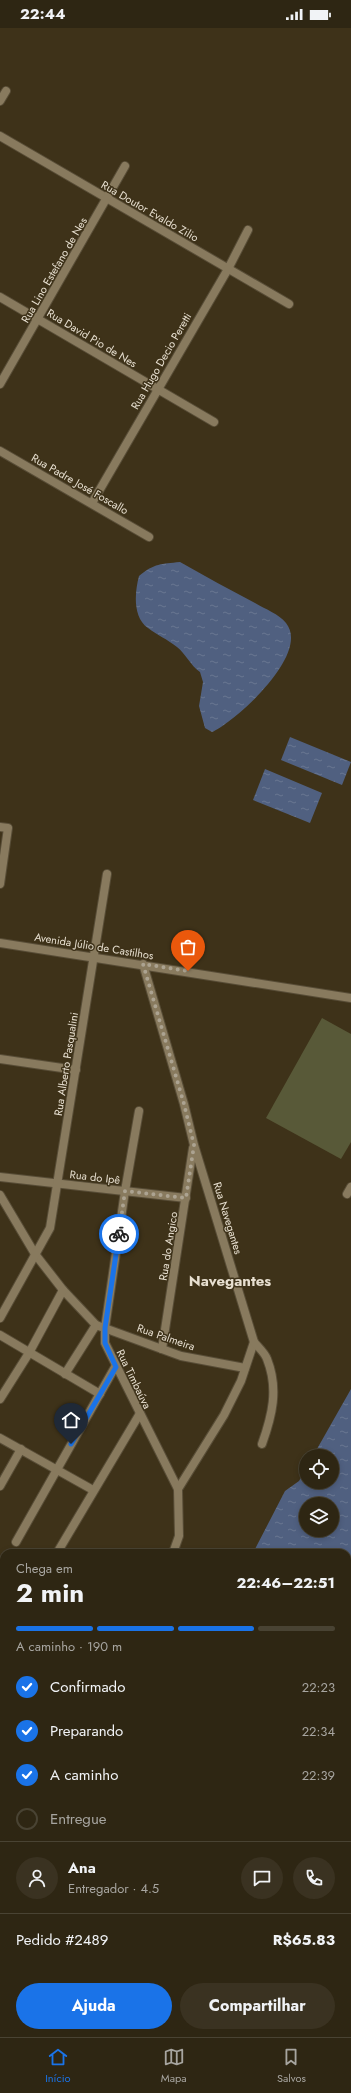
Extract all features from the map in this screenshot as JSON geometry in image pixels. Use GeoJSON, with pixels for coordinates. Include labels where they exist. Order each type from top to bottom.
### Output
{"type":"FeatureCollection","features":[{"type":"Feature","properties":{"kind":"street"},"geometry":{"type":"LineString","coordinates":[[0,100],[6,91]]}},
{"type":"Feature","properties":{"kind":"street","name":"Rua Doutor Evaldo Zilio"},"geometry":{"type":"LineString","coordinates":[[0,136],[289,304]]}},
{"type":"Feature","properties":{"kind":"street","name":"Rua Lino Estefano de Nes"},"geometry":{"type":"LineString","coordinates":[[0,384],[37,318],[108,199],[125,166]]}},
{"type":"Feature","properties":{"kind":"street","name":"Rua Hugo Decio Peretti"},"geometry":{"type":"LineString","coordinates":[[92,503],[228,269],[248,230]]}},
{"type":"Feature","properties":{"kind":"street","name":"Rua David Pio de Nes"},"geometry":{"type":"LineString","coordinates":[[0,297],[214,422]]}},
{"type":"Feature","properties":{"kind":"street","name":"Rua Padre José Foscallo"},"geometry":{"type":"LineString","coordinates":[[0,451],[149,537]]}},
{"type":"Feature","properties":{"kind":"street"},"geometry":{"type":"LineString","coordinates":[[0,884],[4,828]]}},
{"type":"Feature","properties":{"kind":"street","name":"Rua Alberto Pasqualini"},"geometry":{"type":"LineString","coordinates":[[0,1318],[50,1228],[107,874]]}},
{"type":"Feature","properties":{"kind":"street","name":"Avenida Júlio de Castilhos"},"geometry":{"type":"LineString","coordinates":[[0,943],[143,964],[351,998]]}},
{"type":"Feature","properties":{"kind":"street","name":"Rua Navegantes"},"geometry":{"type":"LineString","coordinates":[[143,964],[184,1104],[194,1145],[254,1342]]}},
{"type":"Feature","properties":{"kind":"street"},"geometry":{"type":"LineString","coordinates":[[0,1059],[76,1070]]}},
{"type":"Feature","properties":{"kind":"street","name":"Rua Timbaúva"},"geometry":{"type":"LineString","coordinates":[[139,1111],[125,1191],[105,1328],[105,1343],[139,1415],[178,1489],[180,1530],[174,1549]]}},
{"type":"Feature","properties":{"kind":"street","name":"Rua do Angico"},"geometry":{"type":"LineString","coordinates":[[162,1349],[194,1145]]}},
{"type":"Feature","properties":{"kind":"street","name":"Rua do Ipê"},"geometry":{"type":"LineString","coordinates":[[0,1177],[186,1198]]}},
{"type":"Feature","properties":{"kind":"street"},"geometry":{"type":"LineString","coordinates":[[0,1195],[35,1254],[63,1290],[96,1325],[105,1328]]}},
{"type":"Feature","properties":{"kind":"street"},"geometry":{"type":"LineString","coordinates":[[0,1400],[29,1353],[63,1290]]}},
{"type":"Feature","properties":{"kind":"street"},"geometry":{"type":"LineString","coordinates":[[65,1374],[96,1325]]}},
{"type":"Feature","properties":{"kind":"street","name":"Rua Palmeira"},"geometry":{"type":"LineString","coordinates":[[105,1328],[181,1356],[245,1368]]}},
{"type":"Feature","properties":{"kind":"street"},"geometry":{"type":"LineString","coordinates":[[0,1334],[29,1353],[100,1394]]}},
{"type":"Feature","properties":{"kind":"street"},"geometry":{"type":"LineString","coordinates":[[178,1489],[224,1415],[241,1381],[254,1342]]}},
{"type":"Feature","properties":{"kind":"street"},"geometry":{"type":"LineString","coordinates":[[254,1342],[267,1358],[273,1386],[272,1413],[262,1444]]}},
{"type":"Feature","properties":{"kind":"street"},"geometry":{"type":"LineString","coordinates":[[16,1542],[116,1367]]}},
{"type":"Feature","properties":{"kind":"street"},"geometry":{"type":"LineString","coordinates":[[59,1549],[139,1415]]}},
{"type":"Feature","properties":{"kind":"street"},"geometry":{"type":"LineString","coordinates":[[0,1438],[93,1490]]}},
{"type":"Feature","properties":{"kind":"street"},"geometry":{"type":"LineString","coordinates":[[0,1486],[21,1449]]}},
{"type":"Feature","properties":{"kind":"green space"},"geometry":{"type":"Polygon","coordinates":[[[322,1018],[351,1034],[351,1142],[341,1159],[266,1118],[322,1018]]]}},
{"type":"Feature","properties":{"kind":"water"},"geometry":{"type":"Polygon","coordinates":[[[180,562],[276,614],[286,623],[291,636],[288,652],[280,668],[267,685],[253,701],[237,715],[212,732],[205,728],[199,706],[203,682],[200,672],[177,647],[148,628],[139,617],[137,611],[136,589],[139,576],[154,566],[180,562]]]}},
{"type":"Feature","properties":{"kind":"water"},"geometry":{"type":"Polygon","coordinates":[[[290,737],[351,762],[342,785],[281,760],[290,737]]]}},
{"type":"Feature","properties":{"kind":"water"},"geometry":{"type":"Polygon","coordinates":[[[265,769],[322,793],[310,823],[253,800],[265,769]]]}},
{"type":"Feature","properties":{"kind":"water"},"geometry":{"type":"Polygon","coordinates":[[[351,1389],[351,1549],[255,1549],[285,1491],[299,1481],[299,1489],[339,1489],[339,1449],[317,1449],[351,1389]]]}},
{"type":"Feature","properties":{"kind":"way so far"},"geometry":{"type":"LineString","coordinates":[[119,1234],[125,1191],[186,1198],[194,1145],[184,1104],[143,964],[188,971]]}},
{"type":"Feature","properties":{"kind":"district","name":"Navegantes"},"geometry":{"type":"Point","coordinates":[230,1281]}},
{"type":"Feature","properties":{"kind":"route"},"geometry":{"type":"LineString","coordinates":[[71,1444],[116,1367],[105,1343],[105,1328],[119,1234]]}}]}
